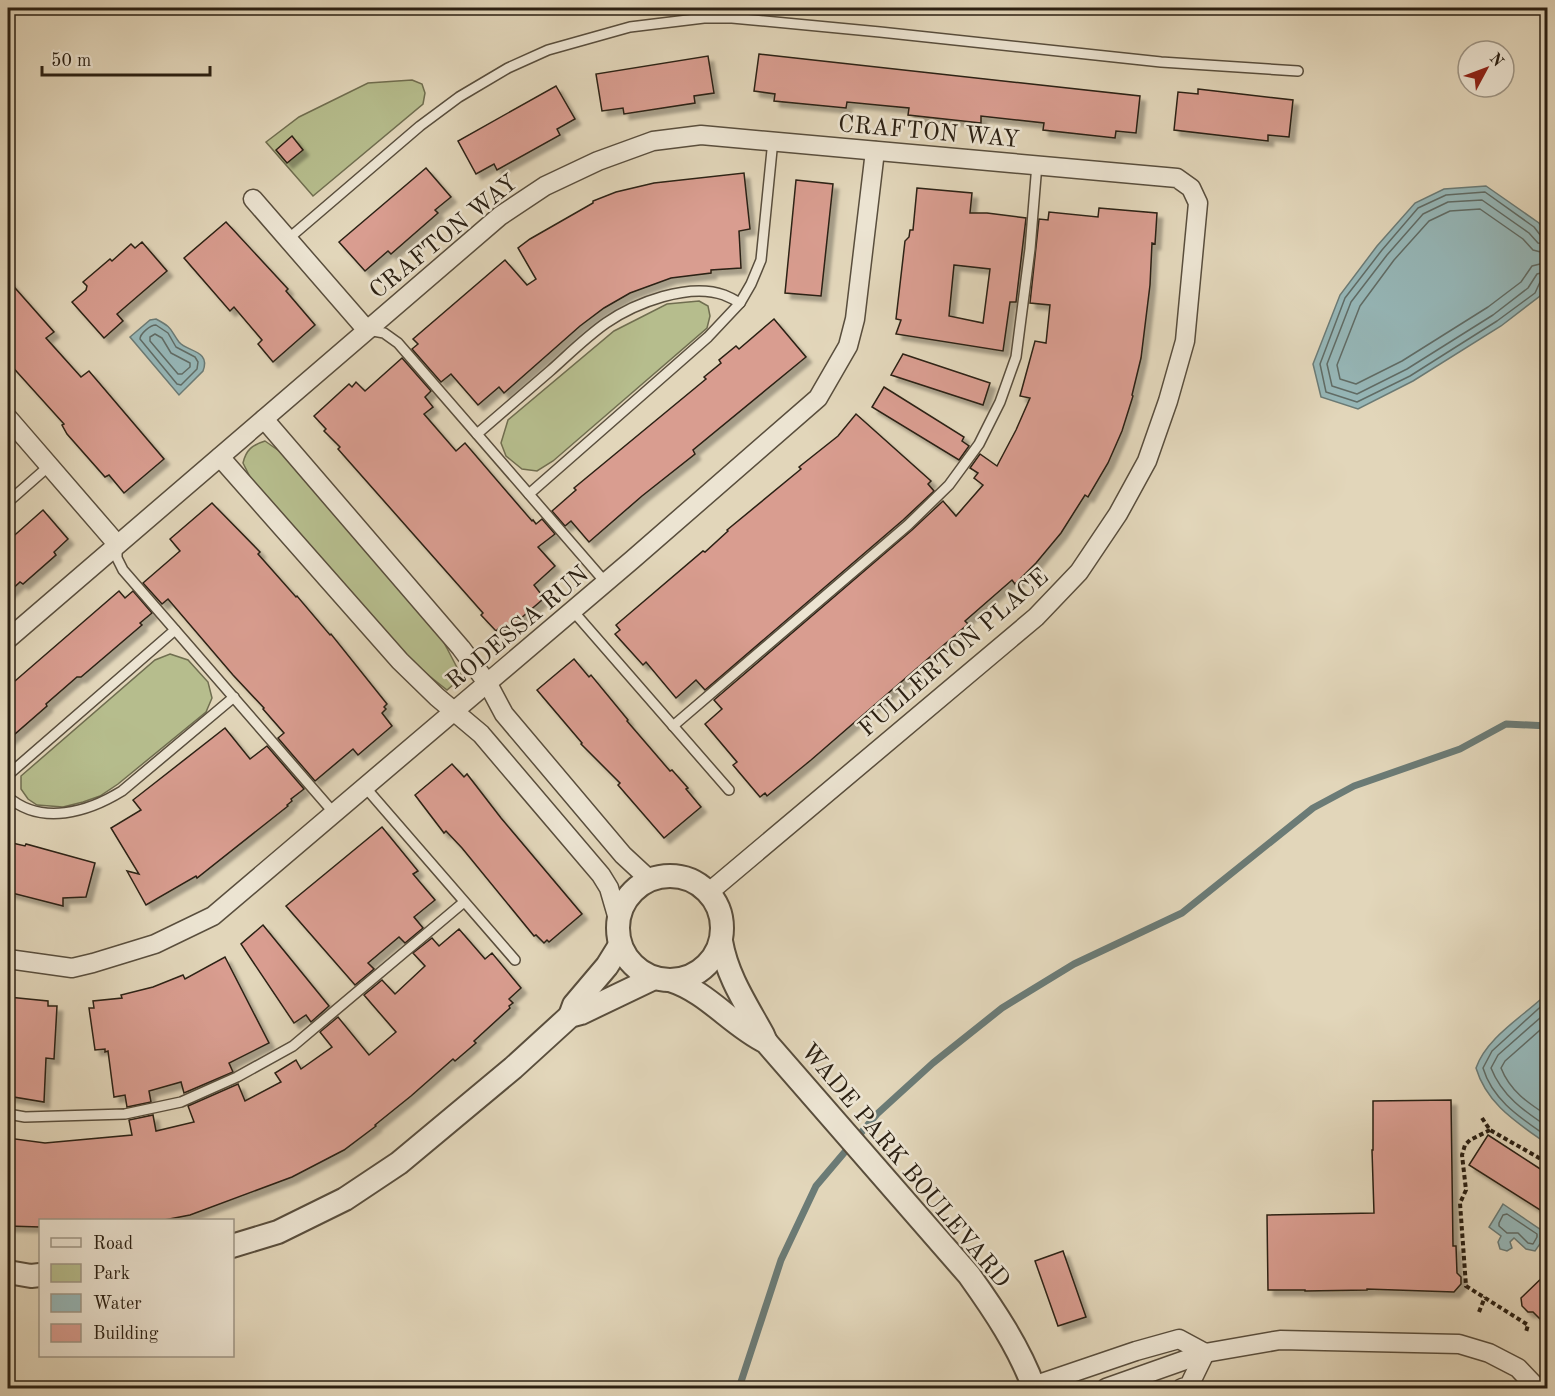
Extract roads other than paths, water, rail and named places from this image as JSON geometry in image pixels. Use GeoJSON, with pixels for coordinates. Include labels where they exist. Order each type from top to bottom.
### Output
{"type":"FeatureCollection","features":[{"type":"Feature","properties":{"kind":"street","name":"CRAFTON WAY"},"geometry":{"type":"LineString","coordinates":[[8,639],[500,216],[545,186],[598,161],[653,141],[701,135],[1177,178],[1191,188]]}},
{"type":"Feature","properties":{"kind":"street","name":"RODESSA RUN"},"geometry":{"type":"LineString","coordinates":[[8,959],[72,968],[154,944],[213,916],[606,583],[818,398],[834,374],[848,346],[855,319],[875,152]]}},
{"type":"Feature","properties":{"kind":"street","name":"FULLERTON PLACE"},"geometry":{"type":"LineString","coordinates":[[708,893],[1036,617],[1079,572],[1118,514],[1147,461],[1168,401],[1185,341],[1191,291],[1198,203],[1191,188]]}},
{"type":"Feature","properties":{"kind":"street"},"geometry":{"type":"LineString","coordinates":[[253,199],[366,329]]}},
{"type":"Feature","properties":{"kind":"street"},"geometry":{"type":"LineString","coordinates":[[8,418],[117,544]]}},
{"type":"Feature","properties":{"kind":"street"},"geometry":{"type":"LineString","coordinates":[[264,419],[461,648],[488,684],[504,714],[621,852],[650,880]]}},
{"type":"Feature","properties":{"kind":"street"},"geometry":{"type":"LineString","coordinates":[[220,457],[400,661],[480,734],[601,875],[609,888],[618,919],[620,945],[628,959],[639,971],[662,979]]}},
{"type":"Feature","properties":{"kind":"street"},"geometry":{"type":"LineString","coordinates":[[234,1245],[278,1232],[345,1199],[399,1162],[513,1068],[570,1016],[662,979],[687,978],[702,969],[714,957],[721,941],[722,924],[717,907],[708,893],[696,883],[681,877],[666,876],[638,886],[629,896],[618,919]]}},
{"type":"Feature","properties":{"kind":"street","name":"WADE PARK BOULEVARD"},"geometry":{"type":"LineString","coordinates":[[721,941],[726,966],[765,1042]]}},
{"type":"Feature","properties":{"kind":"street"},"geometry":{"type":"LineString","coordinates":[[570,1016],[574,1005],[607,966],[620,945]]}},
{"type":"Feature","properties":{"kind":"street","name":"WADE PARK BOULEVARD"},"geometry":{"type":"LineString","coordinates":[[662,979],[685,985],[699,993],[743,1029],[765,1042],[969,1275],[993,1308],[1033,1387]]}},
{"type":"Feature","properties":{"kind":"street"},"geometry":{"type":"LineString","coordinates":[[8,1272],[39,1275]]}},
{"type":"Feature","properties":{"kind":"street"},"geometry":{"type":"LineString","coordinates":[[1033,1387],[1179,1339],[1205,1353]]}},
{"type":"Feature","properties":{"kind":"street"},"geometry":{"type":"LineString","coordinates":[[1106,1389],[1126,1385],[1205,1353],[1281,1340],[1459,1344],[1489,1353],[1518,1368],[1537,1389]]}},
{"type":"Feature","properties":{"kind":"street"},"geometry":{"type":"LineString","coordinates":[[1182,1389],[1189,1386],[1205,1353]]}},
{"type":"Feature","properties":{"kind":"street"},"geometry":{"type":"LineString","coordinates":[[1116,1358],[1126,1385]]}},
{"type":"Feature","properties":{"kind":"lane"},"geometry":{"type":"LineString","coordinates":[[288,239],[420,126],[459,97],[508,68],[548,50],[630,27],[704,18],[732,18],[1161,62],[1298,70]]}},
{"type":"Feature","properties":{"kind":"lane"},"geometry":{"type":"LineString","coordinates":[[529,494],[708,338],[740,303],[761,260],[773,140]]}},
{"type":"Feature","properties":{"kind":"lane"},"geometry":{"type":"LineString","coordinates":[[673,726],[908,525],[949,486],[979,444],[1000,402],[1016,357],[1030,249],[1037,164]]}},
{"type":"Feature","properties":{"kind":"lane"},"geometry":{"type":"LineString","coordinates":[[477,434],[607,322],[626,312],[650,301],[675,294],[702,291],[723,294],[740,303]]}},
{"type":"Feature","properties":{"kind":"lane"},"geometry":{"type":"LineString","coordinates":[[366,329],[384,333],[398,344],[606,583]]}},
{"type":"Feature","properties":{"kind":"lane"},"geometry":{"type":"LineString","coordinates":[[8,502],[49,466]]}},
{"type":"Feature","properties":{"kind":"lane"},"geometry":{"type":"LineString","coordinates":[[117,544],[117,558],[123,570],[334,813]]}},
{"type":"Feature","properties":{"kind":"lane"},"geometry":{"type":"LineString","coordinates":[[573,611],[729,790]]}},
{"type":"Feature","properties":{"kind":"lane"},"geometry":{"type":"LineString","coordinates":[[8,775],[175,630]]}},
{"type":"Feature","properties":{"kind":"lane"},"geometry":{"type":"LineString","coordinates":[[8,797],[36,812],[58,814],[84,810],[106,802],[234,697]]}},
{"type":"Feature","properties":{"kind":"lane"},"geometry":{"type":"LineString","coordinates":[[365,787],[515,960]]}},
{"type":"Feature","properties":{"kind":"lane"},"geometry":{"type":"LineString","coordinates":[[8,1114],[25,1117],[125,1114],[181,1102],[237,1077],[293,1046],[464,902]]}},
{"type":"Feature","properties":{"kind":"water"},"geometry":{"type":"Polygon","coordinates":[[[1486,186],[1539,223],[1547,234],[1547,279],[1540,296],[1501,326],[1413,381],[1358,409],[1321,397],[1313,364],[1340,295],[1377,246],[1415,203],[1444,189],[1486,186]]]}},
{"type":"Feature","properties":{"kind":"water"},"geometry":{"type":"Polygon","coordinates":[[[156,319],[172,331],[179,342],[197,352],[204,359],[203,371],[179,395],[130,337],[150,320],[156,319]]]}},
{"type":"Feature","properties":{"kind":"water"},"geometry":{"type":"Polygon","coordinates":[[[1547,991],[1547,1144],[1496,1103],[1481,1081],[1476,1068],[1495,1039],[1541,999],[1547,991]]]}},
{"type":"Feature","properties":{"kind":"water"},"geometry":{"type":"Polygon","coordinates":[[[1503,1204],[1547,1234],[1535,1251],[1526,1249],[1514,1238],[1510,1242],[1512,1248],[1507,1251],[1500,1249],[1498,1242],[1501,1236],[1489,1227],[1503,1204]]]}},
{"type":"Feature","properties":{"kind":"waterway"},"geometry":{"type":"LineString","coordinates":[[739,1388],[781,1260],[816,1186],[877,1114],[933,1063],[1002,1008],[1074,964],[1182,913],[1313,808],[1354,786],[1460,749],[1506,724],[1548,726]]}}]}
